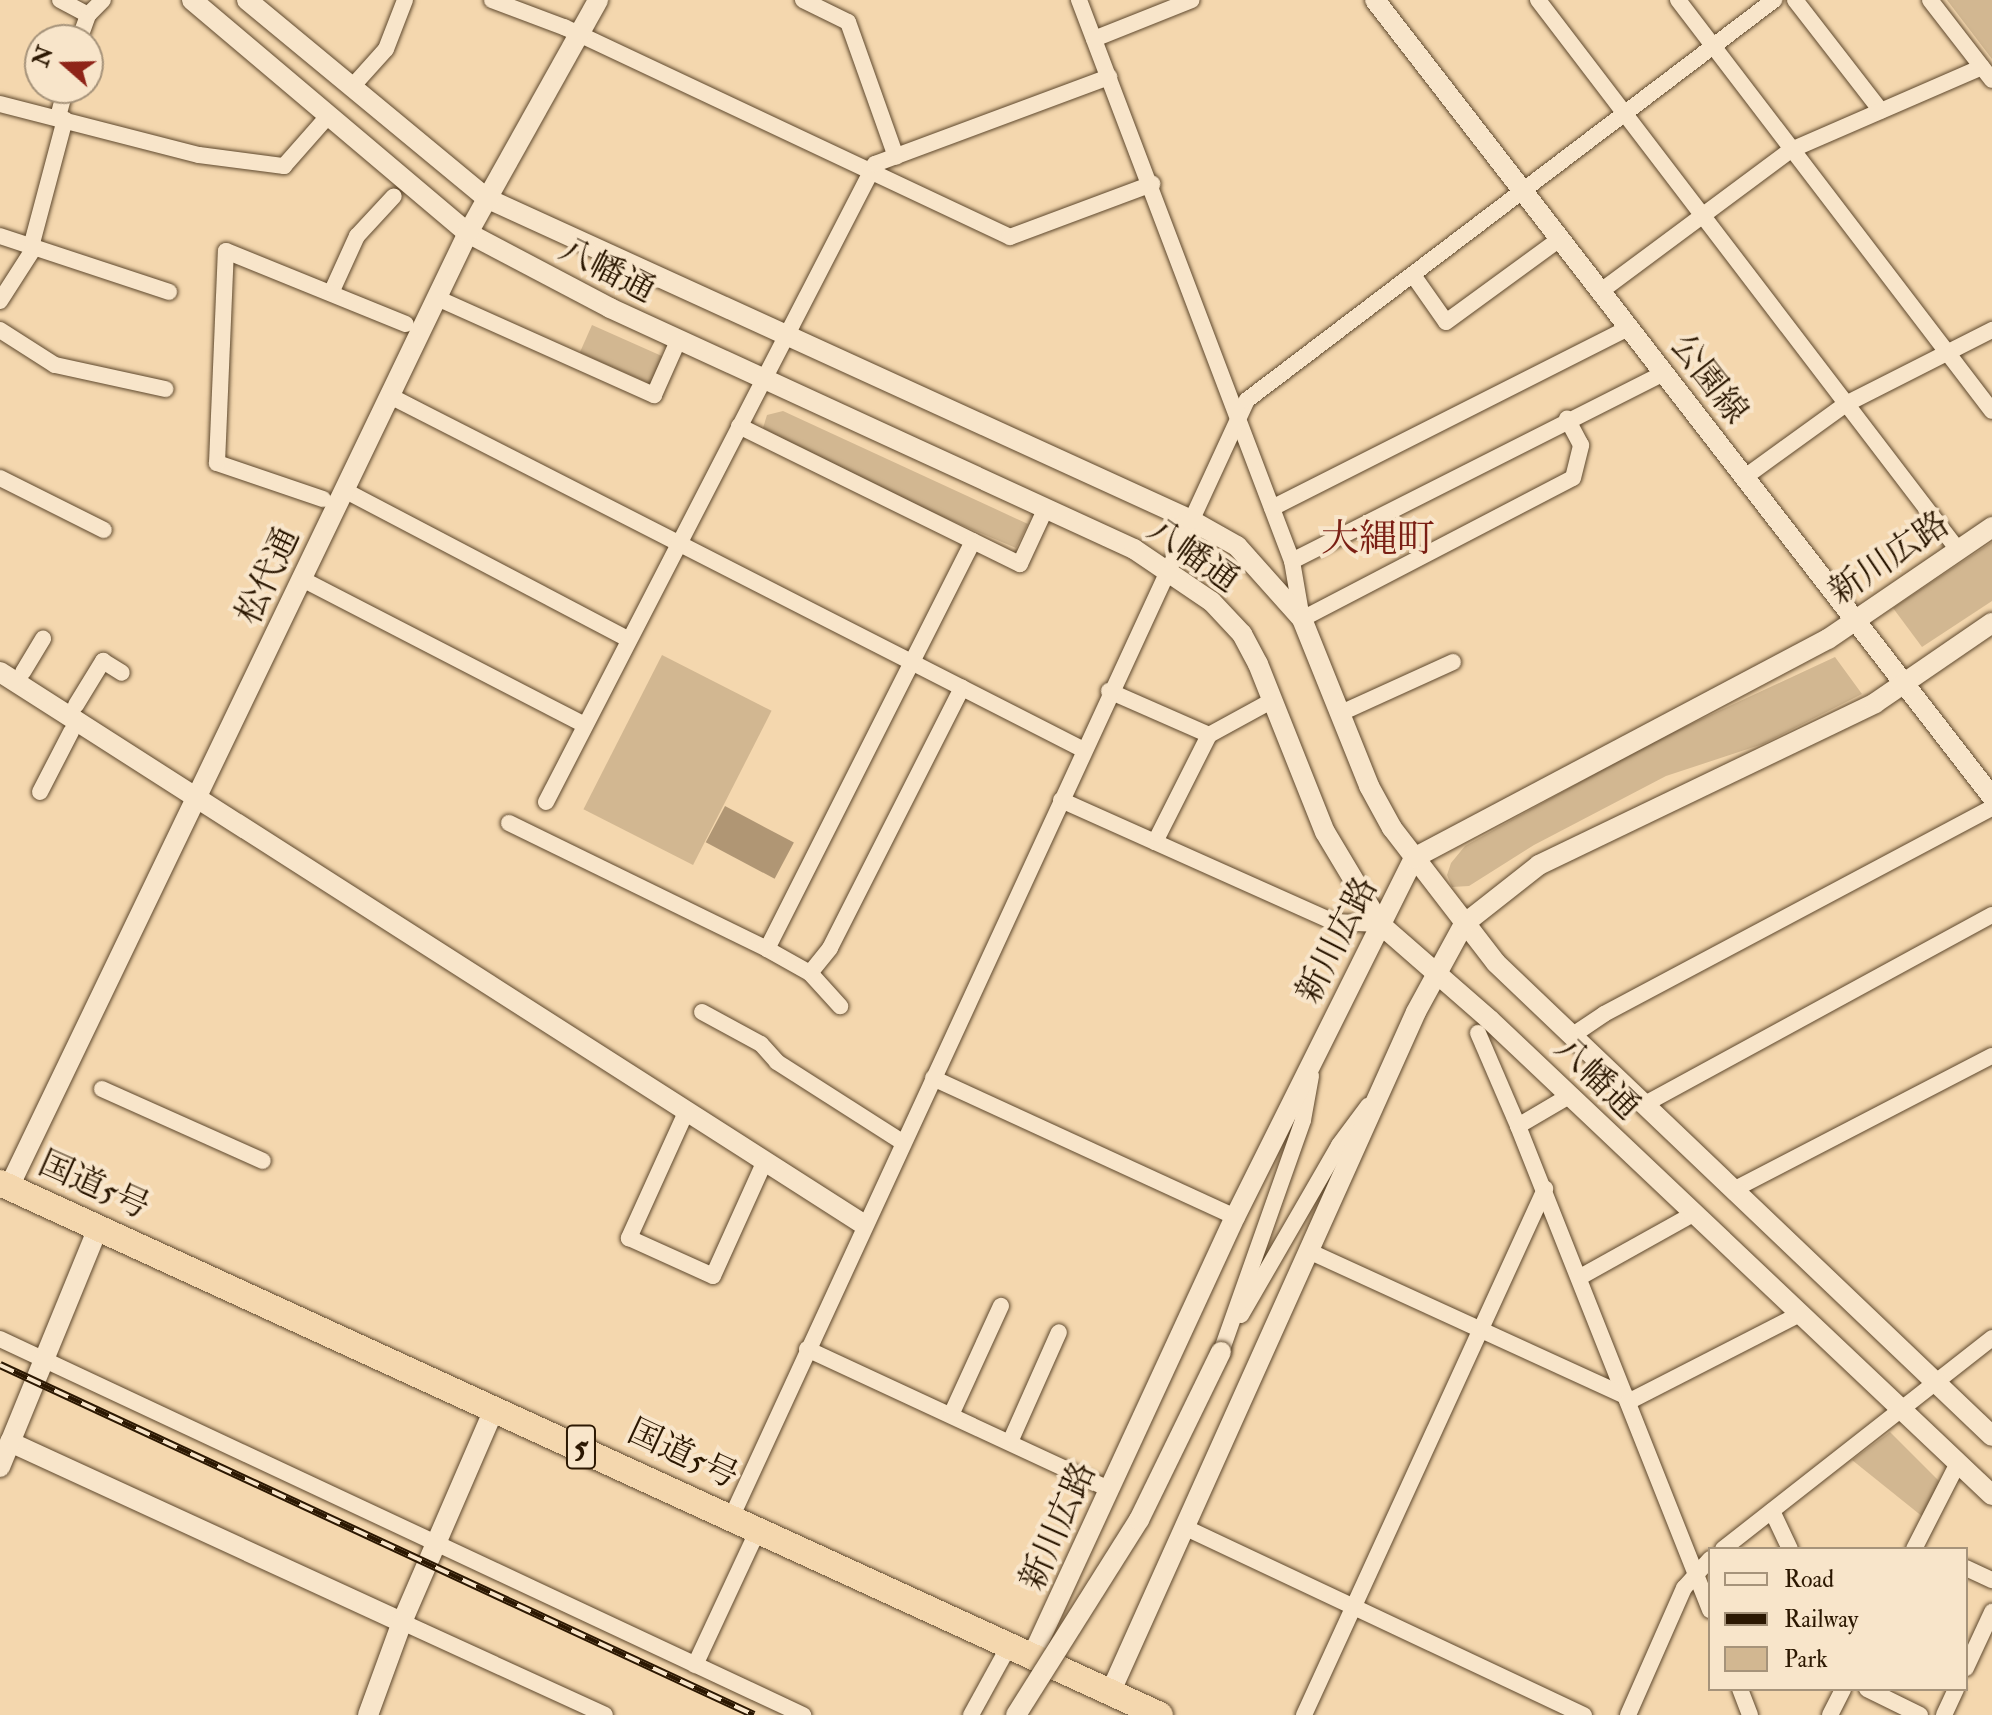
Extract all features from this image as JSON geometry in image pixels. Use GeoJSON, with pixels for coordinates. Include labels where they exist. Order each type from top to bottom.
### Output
{"type":"FeatureCollection","features":[{"type":"Feature","properties":{"kind":"highway","name":"国道5号"},"geometry":{"type":"LineString","coordinates":[[5,1185],[759,1528],[1160,1715]]}},
{"type":"Feature","properties":{"kind":"street"},"geometry":{"type":"LineString","coordinates":[[60,0],[88,15]]}},
{"type":"Feature","properties":{"kind":"street"},"geometry":{"type":"LineString","coordinates":[[85,24],[88,15],[103,0]]}},
{"type":"Feature","properties":{"kind":"street","name":"八幡通"},"geometry":{"type":"LineString","coordinates":[[192,0],[468,233],[678,341],[1166,568],[1212,602],[1242,634],[1273,700],[1325,832],[1380,924],[1434,975],[1490,1020],[1992,1495]]}},
{"type":"Feature","properties":{"kind":"street","name":"八幡通"},"geometry":{"type":"LineString","coordinates":[[247,0],[486,198],[1189,519],[1237,546],[1302,619],[1369,786],[1414,858],[1496,963],[1992,1436]]}},
{"type":"Feature","properties":{"kind":"street"},"geometry":{"type":"LineString","coordinates":[[351,88],[386,49],[405,0]]}},
{"type":"Feature","properties":{"kind":"street"},"geometry":{"type":"LineString","coordinates":[[492,0],[577,36],[1010,237],[1152,184]]}},
{"type":"Feature","properties":{"kind":"street","name":"松代通"},"geometry":{"type":"LineString","coordinates":[[5,1185],[468,233],[598,0]]}},
{"type":"Feature","properties":{"kind":"street"},"geometry":{"type":"LineString","coordinates":[[803,0],[848,22],[896,157]]}},
{"type":"Feature","properties":{"kind":"street"},"geometry":{"type":"LineString","coordinates":[[1079,0],[1152,184],[1292,561],[1302,619],[1573,478],[1581,445],[1567,419]]}},
{"type":"Feature","properties":{"kind":"street"},"geometry":{"type":"LineString","coordinates":[[1094,39],[1192,0]]}},
{"type":"Feature","properties":{"kind":"street","name":"公園線"},"geometry":{"type":"LineString","coordinates":[[1375,0],[1857,618],[1992,797]]}},
{"type":"Feature","properties":{"kind":"street"},"geometry":{"type":"LineString","coordinates":[[1538,0],[1958,550]]}},
{"type":"Feature","properties":{"kind":"street"},"geometry":{"type":"LineString","coordinates":[[1678,0],[1992,411]]}},
{"type":"Feature","properties":{"kind":"street"},"geometry":{"type":"LineString","coordinates":[[732,1516],[1082,749],[1247,400],[1774,0]]}},
{"type":"Feature","properties":{"kind":"street"},"geometry":{"type":"LineString","coordinates":[[1795,0],[1881,111]]}},
{"type":"Feature","properties":{"kind":"street"},"geometry":{"type":"LineString","coordinates":[[1601,291],[1791,150],[1881,111],[1987,74],[1930,0]]}},
{"type":"Feature","properties":{"kind":"street"},"geometry":{"type":"LineString","coordinates":[[546,802],[875,164],[1109,77]]}},
{"type":"Feature","properties":{"kind":"street"},"geometry":{"type":"LineString","coordinates":[[0,104],[199,155],[284,166],[329,115]]}},
{"type":"Feature","properties":{"kind":"street"},"geometry":{"type":"LineString","coordinates":[[0,301],[33,247],[63,104]]}},
{"type":"Feature","properties":{"kind":"street"},"geometry":{"type":"LineString","coordinates":[[331,293],[357,236],[394,196]]}},
{"type":"Feature","properties":{"kind":"street"},"geometry":{"type":"LineString","coordinates":[[0,236],[169,292]]}},
{"type":"Feature","properties":{"kind":"street"},"geometry":{"type":"LineString","coordinates":[[1413,275],[1446,322],[1561,238]]}},
{"type":"Feature","properties":{"kind":"street"},"geometry":{"type":"LineString","coordinates":[[323,499],[217,463],[226,251],[406,324]]}},
{"type":"Feature","properties":{"kind":"street"},"geometry":{"type":"LineString","coordinates":[[437,298],[654,395],[678,341]]}},
{"type":"Feature","properties":{"kind":"street"},"geometry":{"type":"LineString","coordinates":[[1272,508],[1629,328]]}},
{"type":"Feature","properties":{"kind":"street"},"geometry":{"type":"LineString","coordinates":[[0,330],[55,365],[165,389]]}},
{"type":"Feature","properties":{"kind":"street"},"geometry":{"type":"LineString","coordinates":[[1745,477],[1846,404],[1992,330]]}},
{"type":"Feature","properties":{"kind":"street"},"geometry":{"type":"LineString","coordinates":[[1292,561],[1567,419],[1664,373]]}},
{"type":"Feature","properties":{"kind":"street"},"geometry":{"type":"LineString","coordinates":[[390,396],[1082,749]]}},
{"type":"Feature","properties":{"kind":"street"},"geometry":{"type":"LineString","coordinates":[[739,426],[1020,564],[1045,510]]}},
{"type":"Feature","properties":{"kind":"street"},"geometry":{"type":"LineString","coordinates":[[0,478],[104,530]]}},
{"type":"Feature","properties":{"kind":"street"},"geometry":{"type":"LineString","coordinates":[[344,490],[628,639]]}},
{"type":"Feature","properties":{"kind":"street","name":"新川広路"},"geometry":{"type":"LineString","coordinates":[[1022,1649],[1108,1489],[1235,1217],[1414,858],[1828,639],[1992,527]]}},
{"type":"Feature","properties":{"kind":"street"},"geometry":{"type":"LineString","coordinates":[[767,949],[973,541]]}},
{"type":"Feature","properties":{"kind":"street"},"geometry":{"type":"LineString","coordinates":[[302,579],[585,725]]}},
{"type":"Feature","properties":{"kind":"street"},"geometry":{"type":"LineString","coordinates":[[1111,1691],[1434,975],[1464,924],[1539,865],[1681,794],[1778,754],[1903,682],[1992,623]]}},
{"type":"Feature","properties":{"kind":"street"},"geometry":{"type":"LineString","coordinates":[[23,672],[43,639]]}},
{"type":"Feature","properties":{"kind":"street"},"geometry":{"type":"LineString","coordinates":[[76,705],[103,661],[122,673]]}},
{"type":"Feature","properties":{"kind":"street"},"geometry":{"type":"LineString","coordinates":[[1341,713],[1453,662]]}},
{"type":"Feature","properties":{"kind":"street"},"geometry":{"type":"LineString","coordinates":[[0,672],[197,795],[863,1224]]}},
{"type":"Feature","properties":{"kind":"street"},"geometry":{"type":"LineString","coordinates":[[810,973],[830,948],[962,688]]}},
{"type":"Feature","properties":{"kind":"street"},"geometry":{"type":"LineString","coordinates":[[1109,691],[1209,735]]}},
{"type":"Feature","properties":{"kind":"street"},"geometry":{"type":"LineString","coordinates":[[1155,842],[1209,735],[1273,700]]}},
{"type":"Feature","properties":{"kind":"street"},"geometry":{"type":"LineString","coordinates":[[40,792],[71,732]]}},
{"type":"Feature","properties":{"kind":"street"},"geometry":{"type":"LineString","coordinates":[[1061,800],[1334,922],[1380,924]]}},
{"type":"Feature","properties":{"kind":"street"},"geometry":{"type":"LineString","coordinates":[[1573,1035],[1604,1014],[1992,808]]}},
{"type":"Feature","properties":{"kind":"street"},"geometry":{"type":"LineString","coordinates":[[509,823],[767,949],[810,973],[840,1006]]}},
{"type":"Feature","properties":{"kind":"street"},"geometry":{"type":"LineString","coordinates":[[1645,1104],[1992,915]]}},
{"type":"Feature","properties":{"kind":"street"},"geometry":{"type":"LineString","coordinates":[[702,1012],[761,1044],[777,1062],[902,1142]]}},
{"type":"Feature","properties":{"kind":"street"},"geometry":{"type":"LineString","coordinates":[[1478,1033],[1545,1189],[1708,1605]]}},
{"type":"Feature","properties":{"kind":"street"},"geometry":{"type":"LineString","coordinates":[[1221,1352],[1303,1120],[1314,1055]]}},
{"type":"Feature","properties":{"kind":"street"},"geometry":{"type":"LineString","coordinates":[[1735,1189],[1992,1056]]}},
{"type":"Feature","properties":{"kind":"street"},"geometry":{"type":"LineString","coordinates":[[933,1078],[1235,1217]]}},
{"type":"Feature","properties":{"kind":"street"},"geometry":{"type":"LineString","coordinates":[[1016,1715],[1139,1520],[1221,1352],[1339,1145],[1382,1088]]}},
{"type":"Feature","properties":{"kind":"street"},"geometry":{"type":"LineString","coordinates":[[102,1089],[263,1161]]}},
{"type":"Feature","properties":{"kind":"street"},"geometry":{"type":"LineString","coordinates":[[1518,1126],[1569,1096]]}},
{"type":"Feature","properties":{"kind":"street"},"geometry":{"type":"LineString","coordinates":[[687,1110],[629,1238],[713,1276],[765,1161]]}},
{"type":"Feature","properties":{"kind":"street"},"geometry":{"type":"LineString","coordinates":[[1304,1715],[1545,1189]]}},
{"type":"Feature","properties":{"kind":"street"},"geometry":{"type":"LineString","coordinates":[[1580,1277],[1693,1214]]}},
{"type":"Feature","properties":{"kind":"street"},"geometry":{"type":"LineString","coordinates":[[0,1467],[98,1228]]}},
{"type":"Feature","properties":{"kind":"street"},"geometry":{"type":"LineString","coordinates":[[1311,1252],[1627,1399]]}},
{"type":"Feature","properties":{"kind":"street"},"geometry":{"type":"LineString","coordinates":[[951,1415],[1001,1306]]}},
{"type":"Feature","properties":{"kind":"street"},"geometry":{"type":"LineString","coordinates":[[1627,1399],[1800,1314]]}},
{"type":"Feature","properties":{"kind":"street"},"geometry":{"type":"LineString","coordinates":[[1010,1442],[1059,1332]]}},
{"type":"Feature","properties":{"kind":"street"},"geometry":{"type":"LineString","coordinates":[[1726,1547],[1992,1338]]}},
{"type":"Feature","properties":{"kind":"street"},"geometry":{"type":"LineString","coordinates":[[0,1339],[803,1715]]}},
{"type":"Feature","properties":{"kind":"street"},"geometry":{"type":"LineString","coordinates":[[807,1349],[1108,1489]]}},
{"type":"Feature","properties":{"kind":"street"},"geometry":{"type":"LineString","coordinates":[[368,1715],[402,1622],[495,1407]]}},
{"type":"Feature","properties":{"kind":"street"},"geometry":{"type":"LineString","coordinates":[[10,1442],[605,1715]]}},
{"type":"Feature","properties":{"kind":"street"},"geometry":{"type":"LineString","coordinates":[[1919,1547],[1958,1463]]}},
{"type":"Feature","properties":{"kind":"street"},"geometry":{"type":"LineString","coordinates":[[1772,1511],[1789,1547]]}},
{"type":"Feature","properties":{"kind":"street"},"geometry":{"type":"LineString","coordinates":[[1184,1527],[1584,1715]]}},
{"type":"Feature","properties":{"kind":"street"},"geometry":{"type":"LineString","coordinates":[[695,1665],[759,1528]]}},
{"type":"Feature","properties":{"kind":"street"},"geometry":{"type":"LineString","coordinates":[[1628,1715],[1695,1570],[1708,1560]]}},
{"type":"Feature","properties":{"kind":"street"},"geometry":{"type":"LineString","coordinates":[[1968,1569],[1992,1580]]}},
{"type":"Feature","properties":{"kind":"street"},"geometry":{"type":"LineString","coordinates":[[1968,1664],[1992,1612]]}},
{"type":"Feature","properties":{"kind":"street"},"geometry":{"type":"LineString","coordinates":[[971,1715],[1022,1649]]}},
{"type":"Feature","properties":{"kind":"street"},"geometry":{"type":"LineString","coordinates":[[1741,1691],[1750,1715]]}},
{"type":"Feature","properties":{"kind":"street"},"geometry":{"type":"LineString","coordinates":[[1830,1715],[1842,1691]]}},
{"type":"Feature","properties":{"kind":"street"},"geometry":{"type":"LineString","coordinates":[[1871,1691],[1920,1715]]}},
{"type":"Feature","properties":{"kind":"street"},"geometry":{"type":"LineString","coordinates":[[1944,1715],[1955,1691]]}},
{"type":"Feature","properties":{"kind":"green space"},"geometry":{"type":"Polygon","coordinates":[[[1947,0],[1992,0],[1992,59],[1947,0]]]}},
{"type":"Feature","properties":{"kind":"green space"},"geometry":{"type":"Polygon","coordinates":[[[592,325],[662,356],[650,384],[580,352],[592,325]]]}},
{"type":"Feature","properties":{"kind":"green space"},"geometry":{"type":"Polygon","coordinates":[[[783,411],[1028,524],[1016,548],[872,487],[763,428],[767,415],[783,411]]]}},
{"type":"Feature","properties":{"kind":"green space"},"geometry":{"type":"Polygon","coordinates":[[[1992,542],[1992,601],[1922,647],[1893,608],[1992,542]]]}},
{"type":"Feature","properties":{"kind":"green space"},"geometry":{"type":"Polygon","coordinates":[[[662,655],[772,711],[693,865],[583,809],[662,655]]]}},
{"type":"Feature","properties":{"kind":"green space"},"geometry":{"type":"Polygon","coordinates":[[[1835,657],[1862,694],[1763,744],[1666,776],[1534,845],[1469,886],[1452,887],[1447,875],[1451,863],[1465,846],[1650,743],[1835,657]]]}},
{"type":"Feature","properties":{"kind":"green space"},"geometry":{"type":"Polygon","coordinates":[[[1890,1432],[1941,1483],[1923,1517],[1852,1460],[1890,1432]]]}},
{"type":"Feature","properties":{"kind":"shaded area"},"geometry":{"type":"Polygon","coordinates":[[[725,806],[794,843],[775,879],[706,842],[725,806]]]}},
{"type":"Feature","properties":{"kind":"railway"},"geometry":{"type":"LineString","coordinates":[[0,1365],[754,1715]]}},
{"type":"Feature","properties":{"kind":"district","name":"大縄町"},"geometry":{"type":"Point","coordinates":[1378,540]}}]}
